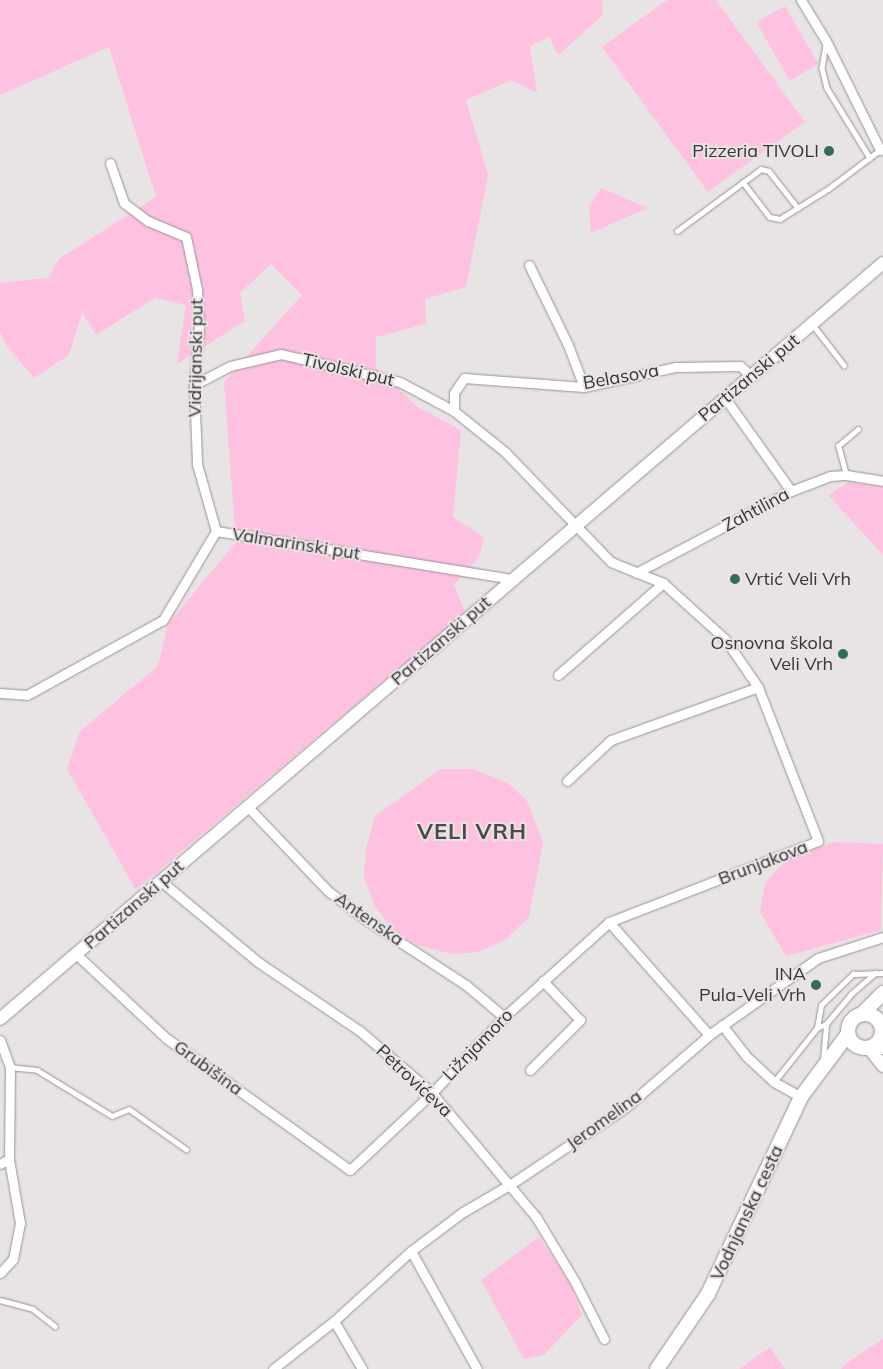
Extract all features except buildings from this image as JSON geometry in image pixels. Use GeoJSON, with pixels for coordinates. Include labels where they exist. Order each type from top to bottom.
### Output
{"type":"FeatureCollection","features":[{"type":"Feature","properties":{"kind":"main road"},"geometry":{"type":"LineString","coordinates":[[872,1046],[848,1034],[851,1021],[862,1014],[883,993]]}},
{"type":"Feature","properties":{"kind":"main road"},"geometry":{"type":"LineString","coordinates":[[832,1055],[872,1046],[882,1035],[881,1015],[862,1014]]}},
{"type":"Feature","properties":{"kind":"main road","name":"Vodnjanska cesta"},"geometry":{"type":"LineString","coordinates":[[657,1369],[708,1294],[801,1098],[822,1066],[848,1034]]}},
{"type":"Feature","properties":{"kind":"street"},"geometry":{"type":"LineString","coordinates":[[800,0],[826,42],[880,150]]}},
{"type":"Feature","properties":{"kind":"street","name":"Vidrijanski put"},"geometry":{"type":"LineString","coordinates":[[110,163],[124,203],[148,221],[186,237],[197,289],[199,318],[194,386],[197,464],[216,531]]}},
{"type":"Feature","properties":{"kind":"street","name":"Partizanski put"},"geometry":{"type":"LineString","coordinates":[[0,1019],[883,263]]}},
{"type":"Feature","properties":{"kind":"street"},"geometry":{"type":"LineString","coordinates":[[529,265],[568,345],[584,387]]}},
{"type":"Feature","properties":{"kind":"street","name":"Tivolski put"},"geometry":{"type":"LineString","coordinates":[[194,386],[230,366],[281,354],[400,382],[454,410],[505,452],[576,526]]}},
{"type":"Feature","properties":{"kind":"street","name":"Belasova"},"geometry":{"type":"LineString","coordinates":[[454,410],[454,393],[464,378],[584,387],[676,367],[740,366],[751,376]]}},
{"type":"Feature","properties":{"kind":"street"},"geometry":{"type":"LineString","coordinates":[[725,398],[791,491]]}},
{"type":"Feature","properties":{"kind":"street","name":"Zahtilina"},"geometry":{"type":"LineString","coordinates":[[636,574],[791,491],[830,476],[846,475],[883,481]]}},
{"type":"Feature","properties":{"kind":"street","name":"Brunjakova"},"geometry":{"type":"LineString","coordinates":[[576,526],[611,562],[636,574],[663,583],[725,639],[758,687],[818,841],[609,922]]}},
{"type":"Feature","properties":{"kind":"street","name":"Valmarinski put"},"geometry":{"type":"LineString","coordinates":[[0,693],[27,694],[163,620],[216,531],[513,579]]}},
{"type":"Feature","properties":{"kind":"street"},"geometry":{"type":"LineString","coordinates":[[558,675],[663,583]]}},
{"type":"Feature","properties":{"kind":"street"},"geometry":{"type":"LineString","coordinates":[[567,781],[611,740],[758,687]]}},
{"type":"Feature","properties":{"kind":"street","name":"Antenska"},"geometry":{"type":"LineString","coordinates":[[247,806],[328,891],[365,919],[466,985],[504,1017]]}},
{"type":"Feature","properties":{"kind":"street","name":"Petrovićeva"},"geometry":{"type":"LineString","coordinates":[[162,882],[258,962],[360,1031],[432,1093],[512,1184],[536,1217],[575,1282],[604,1339]]}},
{"type":"Feature","properties":{"kind":"street"},"geometry":{"type":"LineString","coordinates":[[609,922],[709,1035]]}},
{"type":"Feature","properties":{"kind":"street","name":"Ližnjamoro"},"geometry":{"type":"LineString","coordinates":[[350,1170],[432,1093],[504,1017],[609,922]]}},
{"type":"Feature","properties":{"kind":"street","name":"Jeromelina"},"geometry":{"type":"LineString","coordinates":[[273,1369],[334,1321],[411,1251],[463,1212],[512,1184],[626,1107],[709,1035],[818,958],[883,937]]}},
{"type":"Feature","properties":{"kind":"street","name":"Grubišina"},"geometry":{"type":"LineString","coordinates":[[76,954],[166,1038],[350,1170]]}},
{"type":"Feature","properties":{"kind":"street"},"geometry":{"type":"LineString","coordinates":[[530,1070],[580,1020],[543,981]]}},
{"type":"Feature","properties":{"kind":"street"},"geometry":{"type":"LineString","coordinates":[[722,1026],[746,1056],[774,1082],[801,1098]]}},
{"type":"Feature","properties":{"kind":"street"},"geometry":{"type":"LineString","coordinates":[[0,1040],[10,1067],[8,1159],[20,1223],[13,1259],[0,1273]]}},
{"type":"Feature","properties":{"kind":"street"},"geometry":{"type":"LineString","coordinates":[[872,1046],[883,1066]]}},
{"type":"Feature","properties":{"kind":"street"},"geometry":{"type":"LineString","coordinates":[[0,1164],[8,1159]]}},
{"type":"Feature","properties":{"kind":"street"},"geometry":{"type":"LineString","coordinates":[[411,1251],[477,1369]]}},
{"type":"Feature","properties":{"kind":"street"},"geometry":{"type":"LineString","coordinates":[[334,1321],[362,1369]]}},
{"type":"Feature","properties":{"kind":"lane"},"geometry":{"type":"LineString","coordinates":[[826,42],[822,68],[827,88],[870,158]]}},
{"type":"Feature","properties":{"kind":"lane"},"geometry":{"type":"LineString","coordinates":[[743,182],[774,219],[798,208],[880,150]]}},
{"type":"Feature","properties":{"kind":"lane"},"geometry":{"type":"LineString","coordinates":[[677,231],[765,168],[798,208]]}},
{"type":"Feature","properties":{"kind":"lane"},"geometry":{"type":"LineString","coordinates":[[812,324],[844,366]]}},
{"type":"Feature","properties":{"kind":"lane"},"geometry":{"type":"LineString","coordinates":[[846,475],[838,446],[858,429]]}},
{"type":"Feature","properties":{"kind":"lane"},"geometry":{"type":"LineString","coordinates":[[774,1082],[817,1028],[826,1024],[851,994],[875,973]]}},
{"type":"Feature","properties":{"kind":"lane"},"geometry":{"type":"LineString","coordinates":[[817,1028],[821,1005],[853,974],[883,973]]}},
{"type":"Feature","properties":{"kind":"lane"},"geometry":{"type":"LineString","coordinates":[[822,1066],[826,1024]]}},
{"type":"Feature","properties":{"kind":"lane"},"geometry":{"type":"LineString","coordinates":[[10,1067],[37,1070],[112,1116],[129,1109],[186,1149]]}},
{"type":"Feature","properties":{"kind":"lane"},"geometry":{"type":"LineString","coordinates":[[0,1300],[33,1309],[55,1326]]}},
{"type":"Feature","properties":{"kind":"shaded area"},"geometry":{"type":"Polygon","coordinates":[[[0,0],[602,0],[603,15],[558,55],[549,37],[530,46],[537,93],[511,80],[466,100],[488,175],[466,287],[425,299],[426,324],[376,337],[376,368],[418,407],[461,430],[453,517],[484,537],[479,557],[454,585],[465,612],[136,890],[67,769],[80,731],[158,666],[168,624],[236,542],[224,382],[302,295],[271,264],[240,293],[245,321],[177,364],[186,305],[155,298],[96,335],[82,312],[69,355],[34,378],[6,345],[0,331],[0,283],[48,278],[59,259],[156,197],[109,47],[0,95],[0,0]]]}},
{"type":"Feature","properties":{"kind":"shaded area"},"geometry":{"type":"Polygon","coordinates":[[[667,0],[716,0],[805,122],[708,192],[602,47],[667,0]]]}},
{"type":"Feature","properties":{"kind":"shaded area"},"geometry":{"type":"Polygon","coordinates":[[[785,6],[818,64],[790,81],[756,22],[785,6]]]}},
{"type":"Feature","properties":{"kind":"shaded area"},"geometry":{"type":"Polygon","coordinates":[[[601,188],[647,208],[591,233],[589,206],[601,188]]]}},
{"type":"Feature","properties":{"kind":"shaded area"},"geometry":{"type":"Polygon","coordinates":[[[849,482],[883,487],[883,555],[828,495],[849,482]]]}},
{"type":"Feature","properties":{"kind":"shaded area"},"geometry":{"type":"Polygon","coordinates":[[[441,769],[473,769],[508,783],[527,801],[543,842],[529,917],[506,939],[479,952],[452,954],[417,945],[396,932],[375,907],[364,877],[366,848],[375,816],[441,769]]]}},
{"type":"Feature","properties":{"kind":"shaded area"},"geometry":{"type":"Polygon","coordinates":[[[835,842],[883,844],[881,930],[786,956],[760,912],[765,883],[787,859],[835,842]]]}},
{"type":"Feature","properties":{"kind":"shaded area"},"geometry":{"type":"Polygon","coordinates":[[[539,1237],[571,1285],[582,1315],[544,1355],[524,1359],[481,1280],[539,1237]]]}},
{"type":"Feature","properties":{"kind":"shaded area"},"geometry":{"type":"Polygon","coordinates":[[[883,1339],[883,1369],[841,1369],[851,1360],[883,1339]]]}},
{"type":"Feature","properties":{"kind":"shaded area"},"geometry":{"type":"Polygon","coordinates":[[[770,1347],[785,1369],[739,1369],[770,1347]]]}},
{"type":"Feature","properties":{"kind":"place","name":"Pizzeria TIVOLI"},"geometry":{"type":"Point","coordinates":[829,151]}},
{"type":"Feature","properties":{"kind":"place","name":"Vrtić Veli Vrh"},"geometry":{"type":"Point","coordinates":[735,579]}},
{"type":"Feature","properties":{"kind":"place","name":"Osnovna škola Veli Vrh"},"geometry":{"type":"Point","coordinates":[843,654]}},
{"type":"Feature","properties":{"kind":"place","name":"INA Pula-Veli Vrh"},"geometry":{"type":"Point","coordinates":[816,985]}},
{"type":"Feature","properties":{"kind":"district","name":"VELI VRH"},"geometry":{"type":"Point","coordinates":[472,832]}}]}
